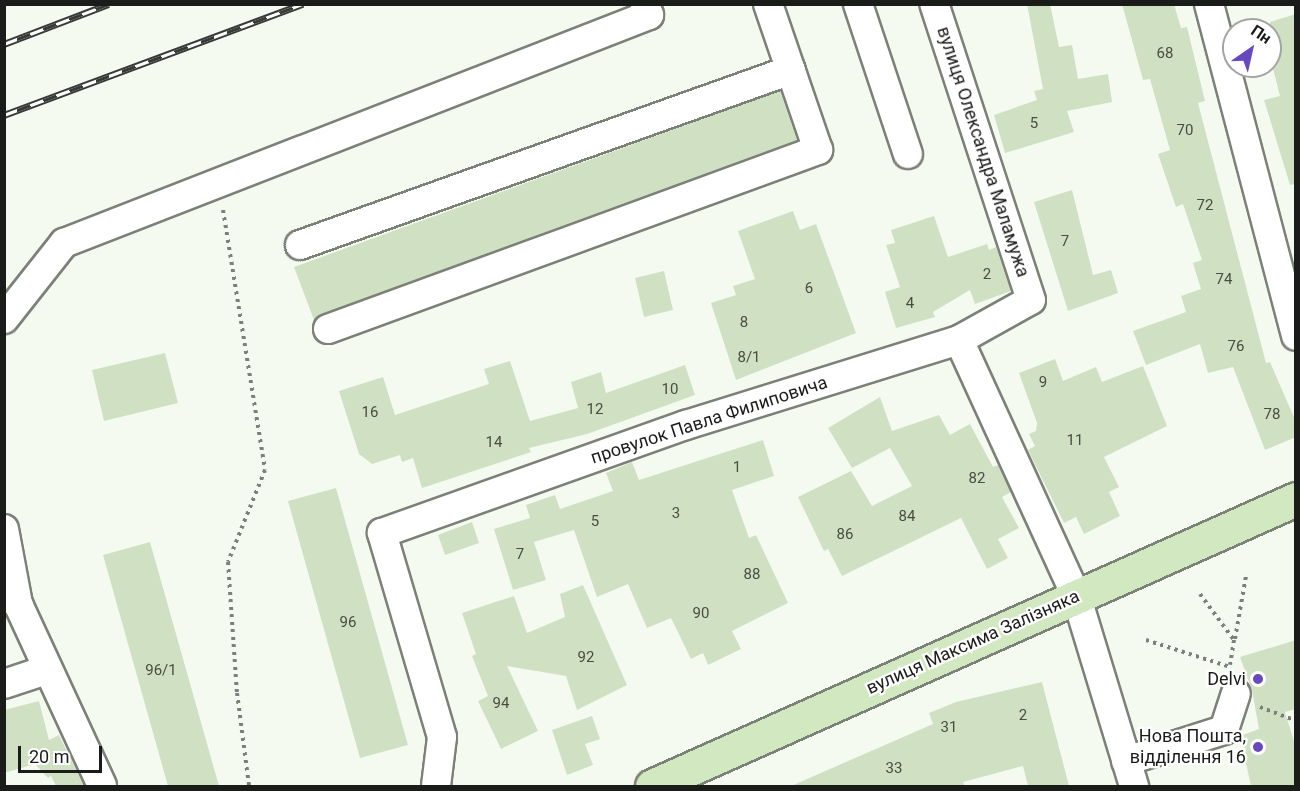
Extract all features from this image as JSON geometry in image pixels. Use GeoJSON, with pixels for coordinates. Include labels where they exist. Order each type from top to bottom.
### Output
{"type":"FeatureCollection","features":[{"type":"Feature","properties":{"kind":"main road","name":"вулиця Максима Залізняка"},"geometry":{"type":"LineString","coordinates":[[652,786],[1076,595],[1296,499]]}},
{"type":"Feature","properties":{"kind":"street"},"geometry":{"type":"LineString","coordinates":[[4,319],[64,243],[649,15],[645,4]]}},
{"type":"Feature","properties":{"kind":"street"},"geometry":{"type":"LineString","coordinates":[[328,329],[818,150],[768,4]]}},
{"type":"Feature","properties":{"kind":"street"},"geometry":{"type":"LineString","coordinates":[[858,4],[908,154]]}},
{"type":"Feature","properties":{"kind":"street","name":"вулиця Олександра Маламужа"},"geometry":{"type":"LineString","coordinates":[[934,4],[1031,300]]}},
{"type":"Feature","properties":{"kind":"street"},"geometry":{"type":"LineString","coordinates":[[1209,4],[1296,336]]}},
{"type":"Feature","properties":{"kind":"street"},"geometry":{"type":"LineString","coordinates":[[300,245],[791,70]]}},
{"type":"Feature","properties":{"kind":"street","name":"провулок Павла Филиповича"},"geometry":{"type":"LineString","coordinates":[[436,786],[442,736],[382,533],[686,425],[959,340],[1031,300]]}},
{"type":"Feature","properties":{"kind":"street"},"geometry":{"type":"LineString","coordinates":[[959,340],[1076,595],[1130,773],[1224,730],[1236,694]]}},
{"type":"Feature","properties":{"kind":"street"},"geometry":{"type":"LineString","coordinates":[[4,530],[12,596],[102,786]]}},
{"type":"Feature","properties":{"kind":"street"},"geometry":{"type":"LineString","coordinates":[[4,684],[46,670]]}},
{"type":"Feature","properties":{"kind":"path"},"geometry":{"type":"LineString","coordinates":[[219,183],[266,470],[228,562],[237,693],[249,786]]}},
{"type":"Feature","properties":{"kind":"path"},"geometry":{"type":"LineString","coordinates":[[1246,576],[1227,692],[1296,721]]}},
{"type":"Feature","properties":{"kind":"path"},"geometry":{"type":"LineString","coordinates":[[1200,594],[1234,640]]}},
{"type":"Feature","properties":{"kind":"path"},"geometry":{"type":"LineString","coordinates":[[1146,640],[1230,665]]}},
{"type":"Feature","properties":{"kind":"building"},"geometry":{"type":"Polygon","coordinates":[[[1027,4],[1050,4],[1059,47],[1072,45],[1078,79],[1108,74],[1112,102],[1067,111],[1074,132],[1005,153],[994,115],[1037,100],[1034,91],[1043,89],[1027,4]]]}},
{"type":"Feature","properties":{"kind":"building"},"geometry":{"type":"Polygon","coordinates":[[[1122,4],[1174,4],[1181,28],[1187,27],[1205,101],[1198,103],[1266,363],[1270,362],[1296,422],[1296,437],[1265,450],[1233,367],[1208,373],[1200,344],[1146,365],[1133,331],[1186,312],[1181,296],[1201,289],[1193,263],[1202,260],[1183,204],[1176,207],[1158,154],[1170,150],[1150,79],[1143,80],[1122,4]]]}},
{"type":"Feature","properties":{"kind":"building"},"geometry":{"type":"Polygon","coordinates":[[[1296,14],[1296,184],[1290,185],[1264,100],[1280,96],[1275,78],[1282,78],[1282,18],[1296,14]]]}},
{"type":"Feature","properties":{"kind":"building"},"geometry":{"type":"Polygon","coordinates":[[[780,91],[797,140],[322,314],[314,320],[294,267],[780,91]]]}},
{"type":"Feature","properties":{"kind":"building"},"geometry":{"type":"Polygon","coordinates":[[[1072,190],[1093,275],[1111,270],[1118,293],[1068,311],[1034,202],[1072,190]]]}},
{"type":"Feature","properties":{"kind":"building"},"geometry":{"type":"Polygon","coordinates":[[[793,211],[800,230],[816,224],[856,333],[736,380],[711,303],[736,295],[733,286],[755,279],[738,231],[793,211]]]}},
{"type":"Feature","properties":{"kind":"building"},"geometry":{"type":"Polygon","coordinates":[[[934,216],[948,257],[987,244],[989,250],[996,247],[1011,291],[975,304],[970,290],[933,312],[935,317],[896,328],[885,292],[900,287],[886,245],[895,243],[891,230],[934,216]]]}},
{"type":"Feature","properties":{"kind":"building"},"geometry":{"type":"Polygon","coordinates":[[[664,271],[673,310],[644,317],[635,278],[664,271]]]}},
{"type":"Feature","properties":{"kind":"building"},"geometry":{"type":"Polygon","coordinates":[[[165,353],[178,403],[104,421],[92,370],[165,353]]]}},
{"type":"Feature","properties":{"kind":"building"},"geometry":{"type":"Polygon","coordinates":[[[1055,359],[1063,381],[1096,367],[1102,382],[1143,366],[1167,426],[1104,457],[1119,487],[1109,492],[1120,516],[1084,534],[1076,517],[1064,523],[1028,450],[1035,446],[1029,434],[1036,431],[1037,423],[1019,373],[1055,359]]]}},
{"type":"Feature","properties":{"kind":"building"},"geometry":{"type":"Polygon","coordinates":[[[510,361],[530,421],[578,408],[571,382],[601,372],[606,393],[685,365],[695,395],[587,434],[529,448],[531,452],[422,488],[413,458],[402,462],[400,455],[372,464],[359,454],[339,391],[383,377],[395,415],[489,384],[484,369],[510,361]]]}},
{"type":"Feature","properties":{"kind":"building"},"geometry":{"type":"Polygon","coordinates":[[[880,397],[892,431],[939,415],[950,435],[970,424],[993,467],[998,465],[1011,492],[1002,497],[1019,528],[998,539],[1008,558],[987,569],[961,518],[842,576],[828,549],[824,551],[798,497],[851,471],[872,506],[912,486],[890,448],[852,468],[828,428],[880,397]]]}},
{"type":"Feature","properties":{"kind":"building"},"geometry":{"type":"Polygon","coordinates":[[[763,440],[774,476],[732,490],[749,538],[756,535],[788,603],[732,631],[741,649],[708,665],[703,653],[691,659],[671,618],[647,628],[628,584],[597,597],[574,530],[534,542],[546,580],[513,590],[494,529],[530,518],[526,505],[555,495],[560,509],[613,491],[606,473],[632,462],[639,480],[763,440]]]}},
{"type":"Feature","properties":{"kind":"building"},"geometry":{"type":"Polygon","coordinates":[[[336,488],[408,745],[360,758],[288,501],[336,488]]]}},
{"type":"Feature","properties":{"kind":"building"},"geometry":{"type":"Polygon","coordinates":[[[472,522],[479,543],[445,555],[438,535],[472,522]]]}},
{"type":"Feature","properties":{"kind":"building"},"geometry":{"type":"Polygon","coordinates":[[[150,542],[219,786],[168,786],[103,555],[150,542]]]}},
{"type":"Feature","properties":{"kind":"building"},"geometry":{"type":"Polygon","coordinates":[[[583,585],[627,685],[577,710],[566,676],[507,666],[538,731],[501,749],[478,701],[488,696],[472,656],[476,654],[462,613],[514,596],[527,633],[565,617],[560,594],[583,585]]]}},
{"type":"Feature","properties":{"kind":"building"},"geometry":{"type":"Polygon","coordinates":[[[1296,640],[1296,709],[1285,712],[1296,748],[1296,786],[1251,786],[1240,736],[1259,729],[1252,690],[1240,657],[1296,640]]]}},
{"type":"Feature","properties":{"kind":"building"},"geometry":{"type":"Polygon","coordinates":[[[1042,682],[1069,786],[1028,786],[1023,766],[963,782],[965,786],[791,786],[933,724],[929,713],[956,702],[1042,682]]]}},
{"type":"Feature","properties":{"kind":"building"},"geometry":{"type":"Polygon","coordinates":[[[39,701],[49,740],[59,735],[84,786],[56,786],[51,776],[48,778],[35,764],[4,773],[4,710],[39,701]]]}},
{"type":"Feature","properties":{"kind":"building"},"geometry":{"type":"Polygon","coordinates":[[[592,716],[600,739],[585,744],[593,765],[567,775],[552,730],[592,716]]]}},
{"type":"Feature","properties":{"kind":"railway"},"geometry":{"type":"LineString","coordinates":[[4,44],[109,4]]}},
{"type":"Feature","properties":{"kind":"railway"},"geometry":{"type":"LineString","coordinates":[[4,115],[303,4]]}},
{"type":"Feature","properties":{"kind":"place","name":"Delvi"},"geometry":{"type":"Point","coordinates":[1258,679]}},
{"type":"Feature","properties":{"kind":"place","name":"Нова Пошта, відділення 16"},"geometry":{"type":"Point","coordinates":[1258,747]}}]}
